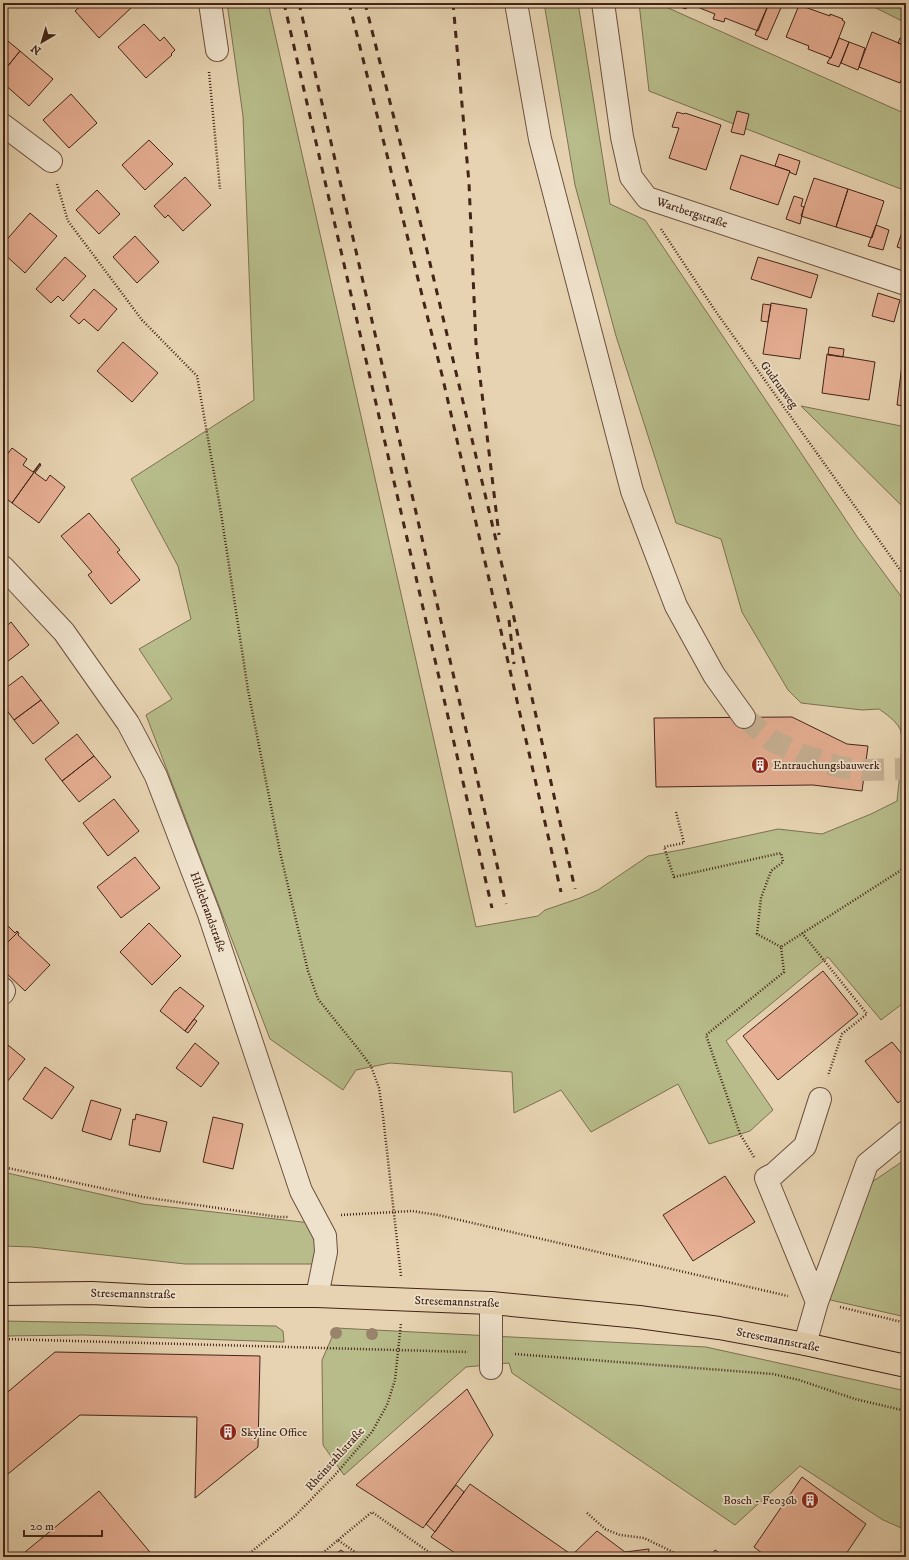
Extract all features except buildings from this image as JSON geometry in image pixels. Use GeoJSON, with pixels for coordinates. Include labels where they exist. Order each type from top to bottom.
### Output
{"type":"FeatureCollection","features":[{"type":"Feature","properties":{"kind":"main road","name":"Stresemannstraße"},"geometry":{"type":"LineString","coordinates":[[3,1294],[92,1293],[157,1296],[317,1296],[491,1303],[639,1317],[719,1328],[805,1344],[906,1366]]}},
{"type":"Feature","properties":{"kind":"street"},"geometry":{"type":"LineString","coordinates":[[210,3],[217,50]]}},
{"type":"Feature","properties":{"kind":"street"},"geometry":{"type":"LineString","coordinates":[[503,3],[519,86],[535,106]]}},
{"type":"Feature","properties":{"kind":"street"},"geometry":{"type":"LineString","coordinates":[[516,3],[540,139],[632,491],[676,606],[714,675],[744,717]]}},
{"type":"Feature","properties":{"kind":"street","name":"Wartbergstraße"},"geometry":{"type":"LineString","coordinates":[[603,3],[622,137],[631,177],[647,198],[906,284]]}},
{"type":"Feature","properties":{"kind":"street"},"geometry":{"type":"LineString","coordinates":[[3,125],[50,161]]}},
{"type":"Feature","properties":{"kind":"street","name":"Hildebrandstraße"},"geometry":{"type":"LineString","coordinates":[[3,567],[64,632],[128,723],[156,776],[209,914],[301,1191],[325,1236],[326,1252],[317,1296]]}},
{"type":"Feature","properties":{"kind":"street"},"geometry":{"type":"LineString","coordinates":[[817,1302],[766,1178],[774,1174],[805,1146],[820,1099]]}},
{"type":"Feature","properties":{"kind":"street"},"geometry":{"type":"LineString","coordinates":[[805,1344],[817,1302],[868,1164],[906,1132]]}},
{"type":"Feature","properties":{"kind":"street"},"geometry":{"type":"LineString","coordinates":[[491,1303],[492,1360]]}},
{"type":"Feature","properties":{"kind":"path"},"geometry":{"type":"LineString","coordinates":[[217,50],[209,71],[220,189]]}},
{"type":"Feature","properties":{"kind":"path","name":"Rheinstahlstraße"},"geometry":{"type":"LineString","coordinates":[[50,161],[68,221],[142,320],[197,376],[221,513],[250,698],[280,852],[308,971],[318,999],[371,1066],[379,1088],[383,1116],[401,1273],[398,1351],[393,1386],[386,1405],[372,1432],[334,1476],[295,1516],[245,1557]]}},
{"type":"Feature","properties":{"kind":"path","name":"Gudrunweg"},"geometry":{"type":"LineString","coordinates":[[647,198],[656,223],[714,309],[906,578]]}},
{"type":"Feature","properties":{"kind":"path"},"geometry":{"type":"LineString","coordinates":[[676,812],[684,843],[664,847],[674,877],[781,852],[783,862],[771,871],[761,898],[757,934],[781,947]]}},
{"type":"Feature","properties":{"kind":"path"},"geometry":{"type":"LineString","coordinates":[[781,947],[906,867]]}},
{"type":"Feature","properties":{"kind":"path"},"geometry":{"type":"LineString","coordinates":[[802,933],[866,1014],[842,1034],[820,1099]]}},
{"type":"Feature","properties":{"kind":"path"},"geometry":{"type":"LineString","coordinates":[[766,1178],[740,1134],[706,1035],[784,972],[781,947]]}},
{"type":"Feature","properties":{"kind":"path"},"geometry":{"type":"LineString","coordinates":[[3,1167],[143,1197],[279,1217],[315,1217],[393,1211],[412,1211],[438,1215],[906,1323]]}},
{"type":"Feature","properties":{"kind":"path"},"geometry":{"type":"LineString","coordinates":[[3,1339],[398,1351],[492,1360],[773,1374],[799,1380],[856,1399],[906,1411]]}},
{"type":"Feature","properties":{"kind":"path"},"geometry":{"type":"LineString","coordinates":[[318,1557],[372,1512],[436,1557]]}},
{"type":"Feature","properties":{"kind":"path"},"geometry":{"type":"LineString","coordinates":[[587,1513],[605,1529],[620,1535],[644,1538],[670,1550],[681,1557]]}},
{"type":"Feature","properties":{"kind":"path"},"geometry":{"type":"LineString","coordinates":[[338,1540],[362,1557]]}},
{"type":"Feature","properties":{"kind":"green space"},"geometry":{"type":"Polygon","coordinates":[[[227,3],[268,3],[476,927],[538,916],[545,910],[598,890],[648,856],[778,829],[822,834],[871,814],[897,801],[901,764],[902,743],[900,729],[888,715],[879,709],[862,710],[801,703],[788,690],[742,612],[721,539],[676,523],[616,336],[575,185],[544,3],[578,3],[610,204],[645,220],[858,538],[906,603],[906,1001],[881,1020],[828,957],[726,1041],[773,1110],[750,1131],[709,1144],[678,1084],[591,1132],[561,1090],[514,1113],[512,1072],[390,1063],[356,1070],[343,1090],[270,1039],[146,715],[172,699],[139,649],[191,619],[178,566],[131,479],[254,400],[243,116],[227,3]]]}},
{"type":"Feature","properties":{"kind":"green space"},"geometry":{"type":"Polygon","coordinates":[[[639,3],[657,3],[906,114],[906,191],[649,91],[639,3]]]}},
{"type":"Feature","properties":{"kind":"green space"},"geometry":{"type":"Polygon","coordinates":[[[866,3],[906,3],[906,23],[866,3]]]}},
{"type":"Feature","properties":{"kind":"green space"},"geometry":{"type":"Polygon","coordinates":[[[801,406],[906,427],[906,510],[801,406]]]}},
{"type":"Feature","properties":{"kind":"green space"},"geometry":{"type":"Polygon","coordinates":[[[906,1159],[906,1317],[826,1299],[872,1182],[906,1159]]]}},
{"type":"Feature","properties":{"kind":"green space"},"geometry":{"type":"Polygon","coordinates":[[[3,1172],[143,1204],[311,1223],[321,1238],[315,1264],[185,1264],[32,1247],[3,1246],[3,1172]]]}},
{"type":"Feature","properties":{"kind":"green space"},"geometry":{"type":"Polygon","coordinates":[[[3,1321],[276,1326],[283,1331],[284,1342],[83,1335],[3,1336],[3,1321]]]}},
{"type":"Feature","properties":{"kind":"green space"},"geometry":{"type":"Polygon","coordinates":[[[336,1328],[706,1347],[906,1391],[906,1530],[883,1520],[800,1466],[735,1525],[512,1373],[509,1363],[466,1367],[344,1475],[323,1445],[322,1360],[336,1328]]]}},
{"type":"Feature","properties":{"kind":"tunnel"},"geometry":{"type":"LineString","coordinates":[[744,717],[771,740],[802,755],[839,767],[865,770],[906,769]]}},
{"type":"Feature","properties":{"kind":"railway"},"geometry":{"type":"LineString","coordinates":[[284,3],[492,908]]}},
{"type":"Feature","properties":{"kind":"railway"},"geometry":{"type":"LineString","coordinates":[[299,3],[506,904]]}},
{"type":"Feature","properties":{"kind":"railway"},"geometry":{"type":"LineString","coordinates":[[349,3],[442,375],[561,892]]}},
{"type":"Feature","properties":{"kind":"railway"},"geometry":{"type":"LineString","coordinates":[[365,3],[419,217],[505,578],[575,889]]}},
{"type":"Feature","properties":{"kind":"railway"},"geometry":{"type":"LineString","coordinates":[[453,3],[469,183],[476,344],[499,535]]}},
{"type":"Feature","properties":{"kind":"railway"},"geometry":{"type":"LineString","coordinates":[[509,620],[514,664]]}},
{"type":"Feature","properties":{"kind":"place","name":"Entrauchungsbauwerk"},"geometry":{"type":"Point","coordinates":[760,765]}},
{"type":"Feature","properties":{"kind":"place","name":"Skyline Office"},"geometry":{"type":"Point","coordinates":[228,1432]}},
{"type":"Feature","properties":{"kind":"place","name":"Bosch - Fe036b"},"geometry":{"type":"Point","coordinates":[810,1500]}}]}
